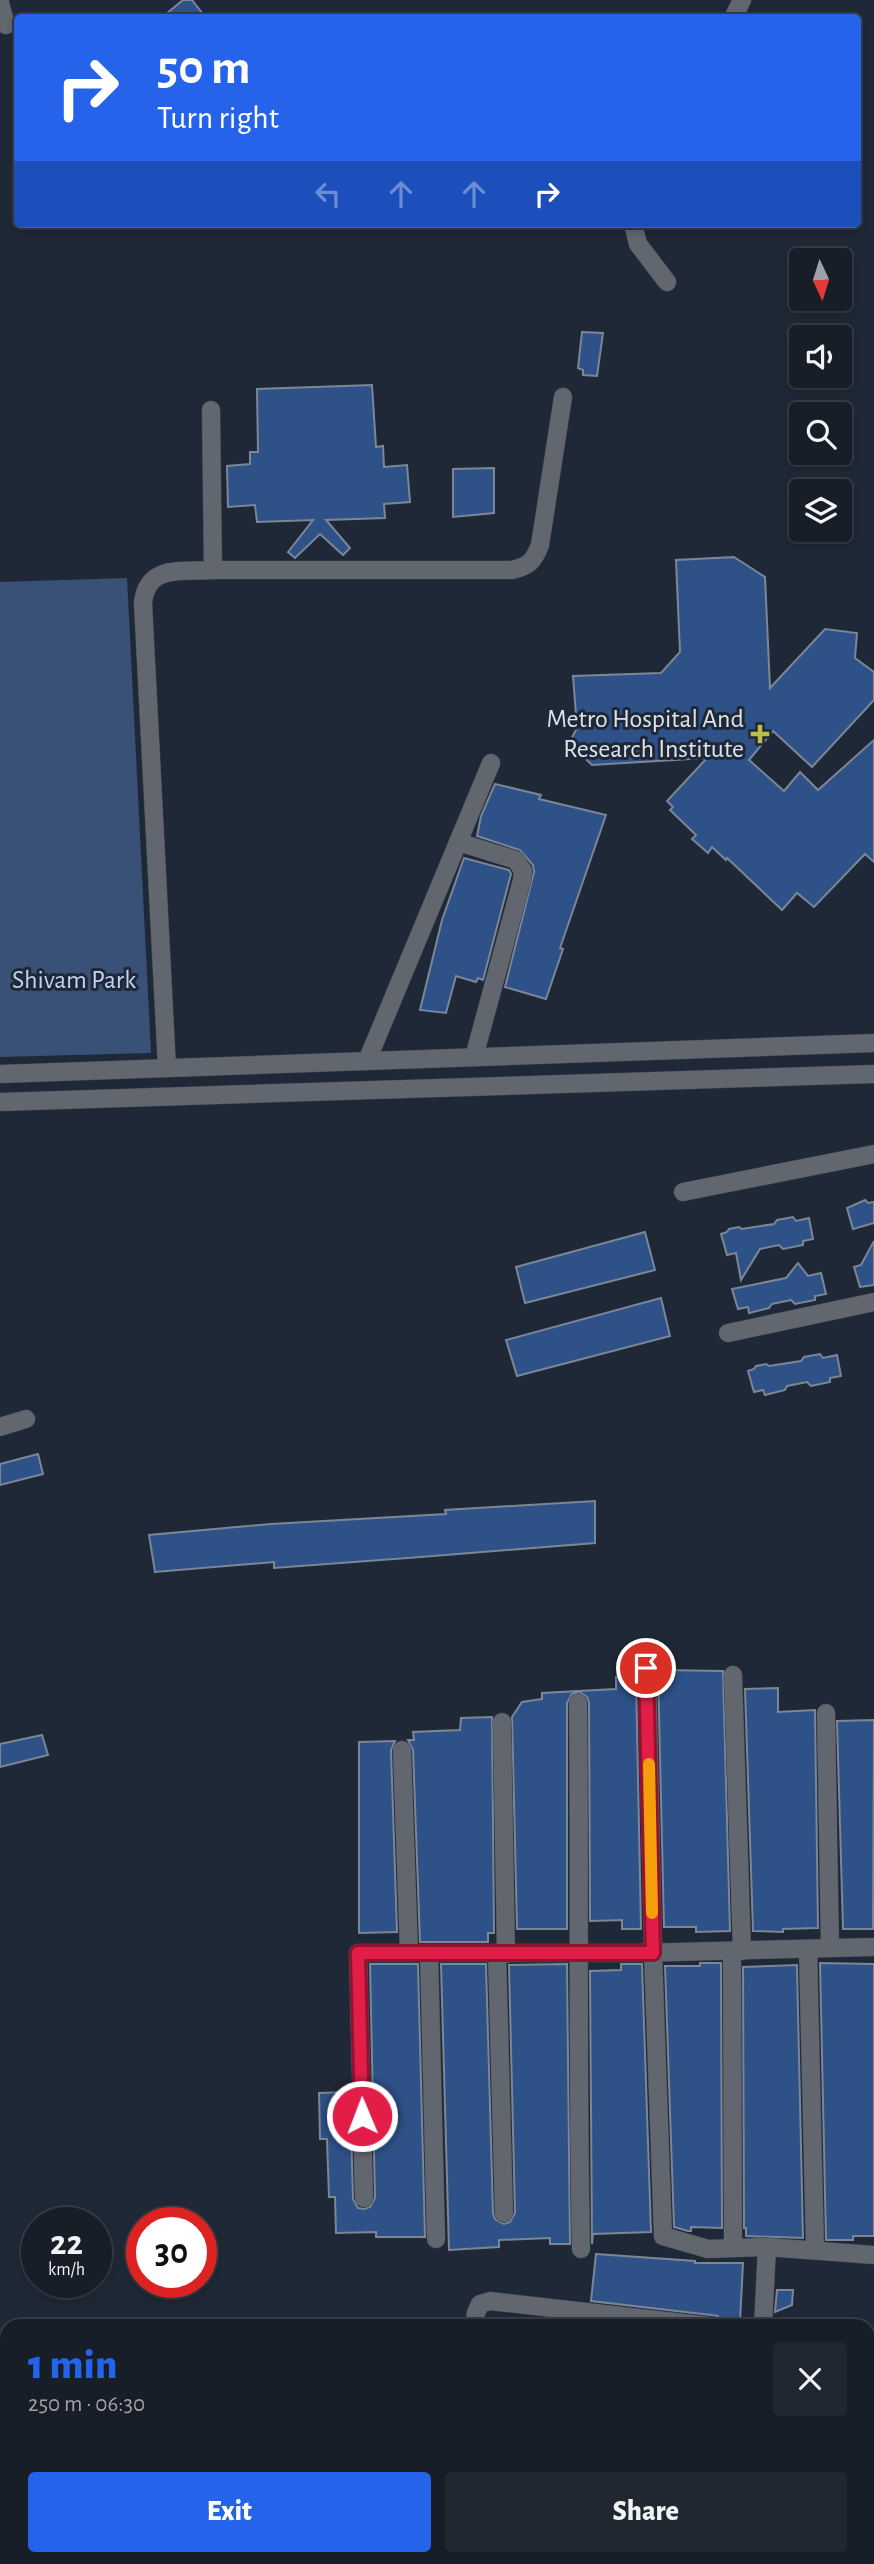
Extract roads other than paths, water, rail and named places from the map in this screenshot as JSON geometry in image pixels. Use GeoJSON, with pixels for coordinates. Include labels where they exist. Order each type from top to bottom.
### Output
{"type":"FeatureCollection","features":[{"type":"Feature","properties":{"kind":"street"},"geometry":{"type":"LineString","coordinates":[[0,3],[6,25]]}},
{"type":"Feature","properties":{"kind":"street"},"geometry":{"type":"LineString","coordinates":[[634,228],[638,244],[667,282]]}},
{"type":"Feature","properties":{"kind":"street"},"geometry":{"type":"LineString","coordinates":[[167,1068],[143,603],[148,583],[154,577],[164,574],[213,570],[512,570],[525,567],[534,560],[540,545],[564,397]]}},
{"type":"Feature","properties":{"kind":"street"},"geometry":{"type":"LineString","coordinates":[[211,410],[213,570]]}},
{"type":"Feature","properties":{"kind":"street"},"geometry":{"type":"LineString","coordinates":[[367,1061],[491,763]]}},
{"type":"Feature","properties":{"kind":"street"},"geometry":{"type":"LineString","coordinates":[[458,842],[516,860],[523,871],[474,1057]]}},
{"type":"Feature","properties":{"kind":"street"},"geometry":{"type":"LineString","coordinates":[[0,1074],[874,1043]]}},
{"type":"Feature","properties":{"kind":"street"},"geometry":{"type":"LineString","coordinates":[[0,1102],[874,1074]]}},
{"type":"Feature","properties":{"kind":"street"},"geometry":{"type":"LineString","coordinates":[[683,1192],[874,1154]]}},
{"type":"Feature","properties":{"kind":"street"},"geometry":{"type":"LineString","coordinates":[[728,1334],[874,1302]]}},
{"type":"Feature","properties":{"kind":"street"},"geometry":{"type":"LineString","coordinates":[[0,1427],[26,1419]]}},
{"type":"Feature","properties":{"kind":"street"},"geometry":{"type":"LineString","coordinates":[[646,1668],[663,2236],[708,2249],[767,2247],[874,2255]]}},
{"type":"Feature","properties":{"kind":"street"},"geometry":{"type":"LineString","coordinates":[[733,1675],[737,1951],[733,2248]]}},
{"type":"Feature","properties":{"kind":"street"},"geometry":{"type":"LineString","coordinates":[[578,1703],[578,2100],[581,2249]]}},
{"type":"Feature","properties":{"kind":"street"},"geometry":{"type":"LineString","coordinates":[[826,1713],[830,1948]]}},
{"type":"Feature","properties":{"kind":"street"},"geometry":{"type":"LineString","coordinates":[[502,1722],[504,2213]]}},
{"type":"Feature","properties":{"kind":"street"},"geometry":{"type":"LineString","coordinates":[[402,1750],[408,1953]]}},
{"type":"Feature","properties":{"kind":"street"},"geometry":{"type":"LineString","coordinates":[[364,2198],[358,1953],[653,1953],[874,1947]]}},
{"type":"Feature","properties":{"kind":"street"},"geometry":{"type":"LineString","coordinates":[[808,1949],[815,2249]]}},
{"type":"Feature","properties":{"kind":"street"},"geometry":{"type":"LineString","coordinates":[[429,1953],[436,2239]]}},
{"type":"Feature","properties":{"kind":"street"},"geometry":{"type":"LineString","coordinates":[[763,2319],[767,2247]]}},
{"type":"Feature","properties":{"kind":"street"},"geometry":{"type":"LineString","coordinates":[[475,2319],[480,2304],[490,2301],[648,2319]]}},
{"type":"Feature","properties":{"kind":"place","name":"Metro Hospital And Research Institute"},"geometry":{"type":"Point","coordinates":[760,734]}},
{"type":"Feature","properties":{"kind":"park label","name":"Shivam Park"},"geometry":{"type":"Point","coordinates":[74,980]}}]}
